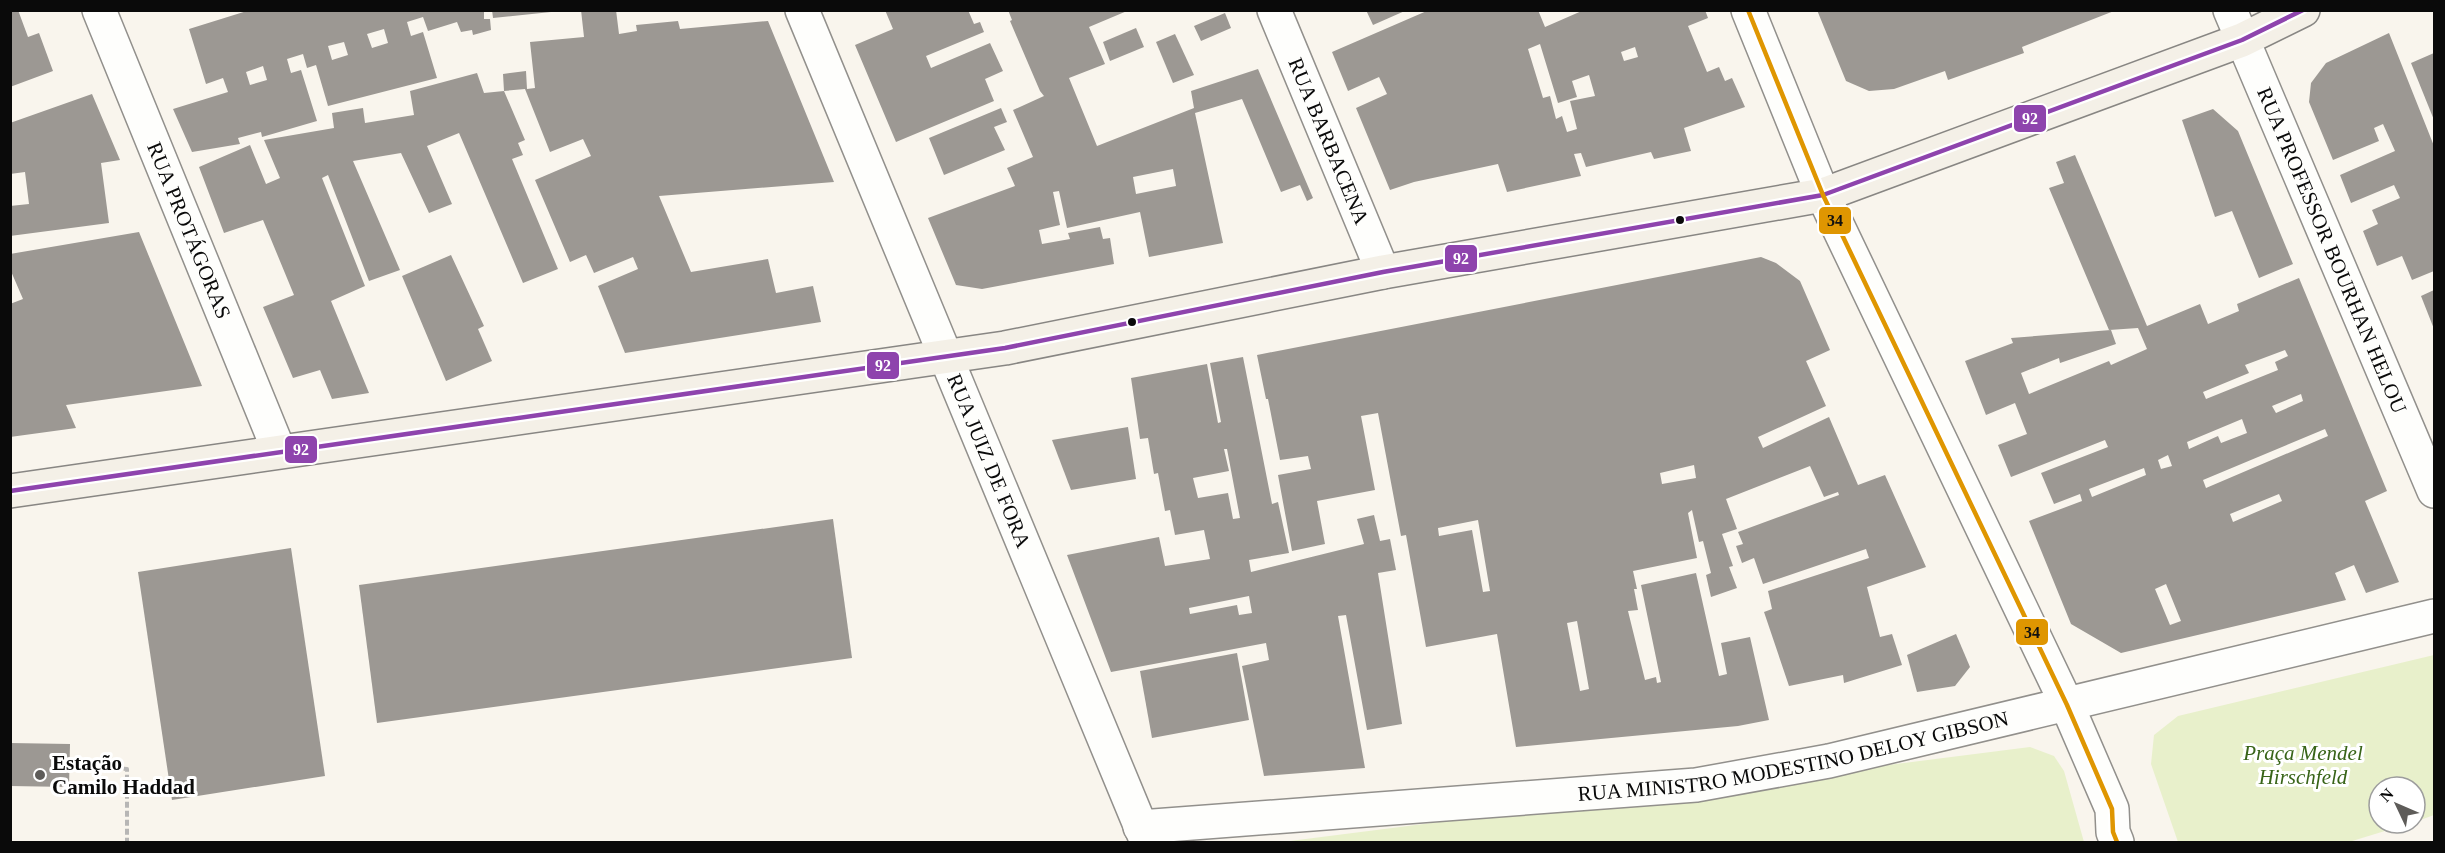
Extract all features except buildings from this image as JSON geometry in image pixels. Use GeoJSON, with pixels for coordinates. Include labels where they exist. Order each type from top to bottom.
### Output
{"type":"FeatureCollection","features":[{"type":"Feature","properties":{"kind":"main road"},"geometry":{"type":"LineString","coordinates":[[10,491],[1005,348],[1383,272],[1823,195],[2236,25],[2303,10]]}},
{"type":"Feature","properties":{"kind":"street","name":"RUA PROTÁGORAS"},"geometry":{"type":"LineString","coordinates":[[99,10],[279,451]]}},
{"type":"Feature","properties":{"kind":"street","name":"RUA JUIZ DE FORA"},"geometry":{"type":"LineString","coordinates":[[802,10],[1144,835]]}},
{"type":"Feature","properties":{"kind":"street","name":"RUA BARBACENA"},"geometry":{"type":"LineString","coordinates":[[1274,10],[1383,272]]}},
{"type":"Feature","properties":{"kind":"street"},"geometry":{"type":"LineString","coordinates":[[1748,10],[1823,195],[2067,705],[2112,809],[2117,843]]}},
{"type":"Feature","properties":{"kind":"street","name":"RUA PROFESSOR BOURHAN HELOU"},"geometry":{"type":"LineString","coordinates":[[2236,25],[2434,491]]}},
{"type":"Feature","properties":{"kind":"street","name":"RUA MINISTRO MODESTINO DELOY GIBSON"},"geometry":{"type":"LineString","coordinates":[[1144,835],[1696,785],[1829,761],[2434,616]]}},
{"type":"Feature","properties":{"kind":"street"},"geometry":{"type":"LineString","coordinates":[[2112,809],[2128,824],[2136,843]]}},
{"type":"Feature","properties":{"kind":"path"},"geometry":{"type":"LineString","coordinates":[[70,764],[127,769],[127,843]]}},
{"type":"Feature","properties":{"kind":"green space","name":"Praça Mendel Hirschfeld"},"geometry":{"type":"Polygon","coordinates":[[[2434,655],[2434,815],[2427,818],[2427,775],[2367,775],[2367,835],[2372,835],[2349,842],[2178,842],[2151,764],[2154,735],[2178,716],[2434,655]]]}},
{"type":"Feature","properties":{"kind":"green space"},"geometry":{"type":"Polygon","coordinates":[[[2030,747],[2054,756],[2064,771],[2084,842],[1282,842],[2030,747]]]}},
{"type":"Feature","properties":{"kind":"transit line","name":"34"},"geometry":{"type":"LineString","coordinates":[[1748,10],[1823,195],[2067,705],[2112,809],[2113,832],[2117,842]]}},
{"type":"Feature","properties":{"kind":"transit line","name":"92"},"geometry":{"type":"LineString","coordinates":[[10,491],[1005,348],[1383,272],[1823,195],[2242,40],[2303,10]]}},
{"type":"Feature","properties":{"kind":"place","name":"Estação Camilo Haddad"},"geometry":{"type":"Point","coordinates":[40,775]}}]}
